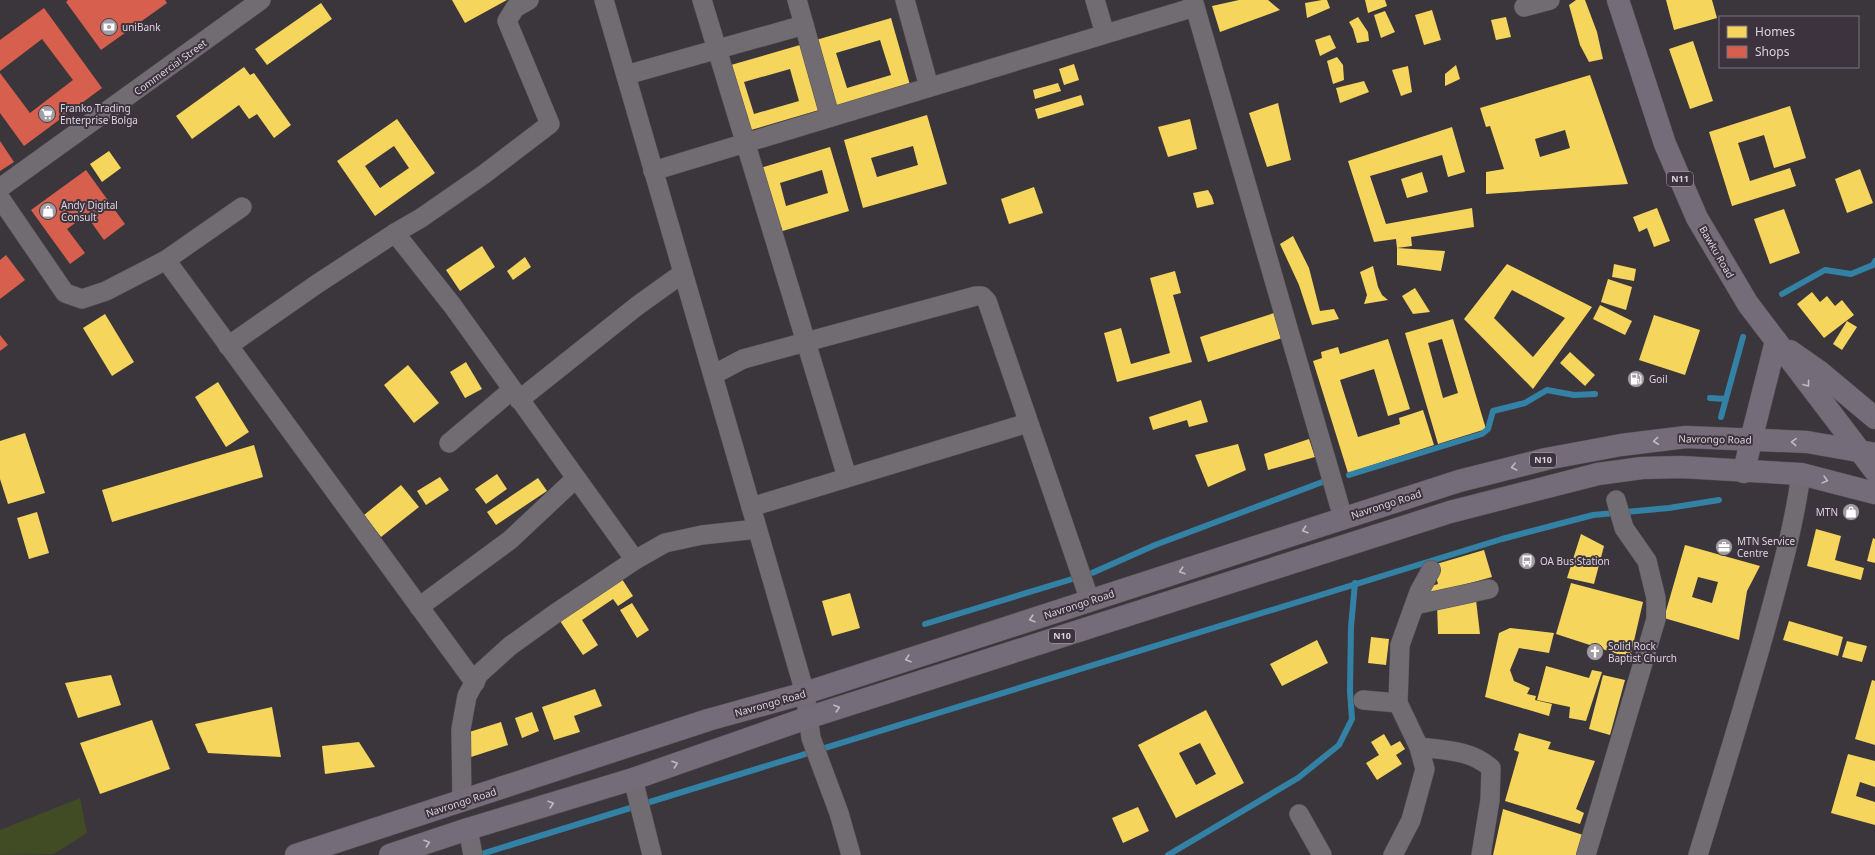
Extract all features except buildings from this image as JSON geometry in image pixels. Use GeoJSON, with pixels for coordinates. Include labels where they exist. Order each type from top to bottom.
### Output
{"type":"FeatureCollection","features":[{"type":"Feature","properties":{"kind":"highway","name":"Bawku Road"},"geometry":{"type":"LineString","coordinates":[[1618,0],[1665,144],[1697,218],[1748,304],[1820,400],[1868,452],[1875,471]]}},
{"type":"Feature","properties":{"kind":"highway","name":"N11"},"geometry":{"type":"LineString","coordinates":[[1776,341],[1820,372],[1875,418]]}},
{"type":"Feature","properties":{"kind":"highway"},"geometry":{"type":"LineString","coordinates":[[1744,472],[1776,341]]}},
{"type":"Feature","properties":{"kind":"highway","name":"Navrongo Road"},"geometry":{"type":"LineString","coordinates":[[296,855],[462,802],[708,720],[805,693],[1460,481],[1546,459],[1606,448],[1686,437],[1807,442],[1868,452]]}},
{"type":"Feature","properties":{"kind":"highway","name":"N10"},"geometry":{"type":"LineString","coordinates":[[390,855],[468,829],[634,779],[807,718],[1450,512],[1598,474],[1642,468],[1681,467],[1744,472],[1802,474],[1875,493]]}},
{"type":"Feature","properties":{"kind":"street","name":"Commercial Street"},"geometry":{"type":"LineString","coordinates":[[0,188],[261,0]]}},
{"type":"Feature","properties":{"kind":"street"},"geometry":{"type":"LineString","coordinates":[[228,346],[317,284],[395,233],[421,218],[483,175],[550,124],[507,21],[515,8],[529,0]]}},
{"type":"Feature","properties":{"kind":"street"},"geometry":{"type":"LineString","coordinates":[[604,0],[805,693],[807,718],[811,738],[839,813],[851,855]]}},
{"type":"Feature","properties":{"kind":"street"},"geometry":{"type":"LineString","coordinates":[[702,0],[847,477]]}},
{"type":"Feature","properties":{"kind":"street"},"geometry":{"type":"LineString","coordinates":[[797,0],[830,118]]}},
{"type":"Feature","properties":{"kind":"street"},"geometry":{"type":"LineString","coordinates":[[905,0],[929,87]]}},
{"type":"Feature","properties":{"kind":"street"},"geometry":{"type":"LineString","coordinates":[[1094,0],[1105,34]]}},
{"type":"Feature","properties":{"kind":"street"},"geometry":{"type":"LineString","coordinates":[[1524,6],[1550,0]]}},
{"type":"Feature","properties":{"kind":"street"},"geometry":{"type":"LineString","coordinates":[[653,171],[1105,34],[1194,3],[1342,518]]}},
{"type":"Feature","properties":{"kind":"street"},"geometry":{"type":"LineString","coordinates":[[626,75],[804,25]]}},
{"type":"Feature","properties":{"kind":"street"},"geometry":{"type":"LineString","coordinates":[[0,198],[65,293],[82,299],[106,290],[166,260],[242,207]]}},
{"type":"Feature","properties":{"kind":"street"},"geometry":{"type":"LineString","coordinates":[[395,233],[452,304],[634,560]]}},
{"type":"Feature","properties":{"kind":"street"},"geometry":{"type":"LineString","coordinates":[[166,260],[475,683]]}},
{"type":"Feature","properties":{"kind":"street"},"geometry":{"type":"LineString","coordinates":[[449,443],[683,273]]}},
{"type":"Feature","properties":{"kind":"street"},"geometry":{"type":"LineString","coordinates":[[713,375],[743,359],[976,296],[982,296],[987,301],[1090,601]]}},
{"type":"Feature","properties":{"kind":"street"},"geometry":{"type":"LineString","coordinates":[[751,507],[1028,423]]}},
{"type":"Feature","properties":{"kind":"street"},"geometry":{"type":"LineString","coordinates":[[1698,855],[1744,705],[1775,595],[1793,520],[1802,474]]}},
{"type":"Feature","properties":{"kind":"street"},"geometry":{"type":"LineString","coordinates":[[419,607],[510,540],[575,479]]}},
{"type":"Feature","properties":{"kind":"street"},"geometry":{"type":"LineString","coordinates":[[1586,855],[1656,619],[1656,598],[1647,561],[1624,528],[1616,500]]}},
{"type":"Feature","properties":{"kind":"street"},"geometry":{"type":"LineString","coordinates":[[462,802],[461,729],[467,696],[479,674],[510,646],[556,613],[634,560],[665,542],[702,535],[757,529]]}},
{"type":"Feature","properties":{"kind":"street"},"geometry":{"type":"LineString","coordinates":[[1393,855],[1410,820],[1425,769],[1419,747],[1398,703],[1400,645],[1414,605],[1431,570]]}},
{"type":"Feature","properties":{"kind":"street"},"geometry":{"type":"LineString","coordinates":[[1414,605],[1489,590]]}},
{"type":"Feature","properties":{"kind":"street"},"geometry":{"type":"LineString","coordinates":[[1363,700],[1398,703]]}},
{"type":"Feature","properties":{"kind":"street"},"geometry":{"type":"LineString","coordinates":[[1419,747],[1460,752],[1482,760],[1491,768],[1490,800],[1481,855]]}},
{"type":"Feature","properties":{"kind":"street"},"geometry":{"type":"LineString","coordinates":[[634,779],[652,855]]}},
{"type":"Feature","properties":{"kind":"street"},"geometry":{"type":"LineString","coordinates":[[1299,814],[1322,855]]}},
{"type":"Feature","properties":{"kind":"street"},"geometry":{"type":"LineString","coordinates":[[468,829],[473,855]]}},
{"type":"Feature","properties":{"kind":"green space"},"geometry":{"type":"Polygon","coordinates":[[[80,798],[87,833],[54,854],[0,855],[0,830],[80,798]]]}},
{"type":"Feature","properties":{"kind":"waterway"},"geometry":{"type":"LineString","coordinates":[[1782,294],[1825,270],[1851,274],[1873,265],[1875,261]]}},
{"type":"Feature","properties":{"kind":"waterway"},"geometry":{"type":"LineString","coordinates":[[1721,417],[1743,337]]}},
{"type":"Feature","properties":{"kind":"waterway"},"geometry":{"type":"LineString","coordinates":[[1349,475],[1482,434],[1488,429],[1493,411],[1525,403],[1547,390],[1574,395],[1595,394]]}},
{"type":"Feature","properties":{"kind":"waterway"},"geometry":{"type":"LineString","coordinates":[[1710,398],[1725,399]]}},
{"type":"Feature","properties":{"kind":"waterway"},"geometry":{"type":"LineString","coordinates":[[925,624],[1092,573],[1155,545],[1325,481]]}},
{"type":"Feature","properties":{"kind":"waterway"},"geometry":{"type":"LineString","coordinates":[[478,855],[1502,539],[1593,515],[1669,508],[1719,500]]}},
{"type":"Feature","properties":{"kind":"waterway"},"geometry":{"type":"LineString","coordinates":[[1168,855],[1298,778],[1339,745],[1352,719],[1350,691],[1351,627],[1355,583]]}},
{"type":"Feature","properties":{"kind":"place","name":"uniBank"},"geometry":{"type":"Point","coordinates":[109,27]}},
{"type":"Feature","properties":{"kind":"place","name":"Franko Trading Enterprise Bolga"},"geometry":{"type":"Point","coordinates":[47,114]}},
{"type":"Feature","properties":{"kind":"place","name":"Andy Digital Consult"},"geometry":{"type":"Point","coordinates":[48,211]}},
{"type":"Feature","properties":{"kind":"place","name":"Goil"},"geometry":{"type":"Point","coordinates":[1636,379]}},
{"type":"Feature","properties":{"kind":"place","name":"MTN"},"geometry":{"type":"Point","coordinates":[1851,512]}},
{"type":"Feature","properties":{"kind":"place","name":"MTN Service Centre"},"geometry":{"type":"Point","coordinates":[1724,547]}},
{"type":"Feature","properties":{"kind":"place","name":"OA Bus Station"},"geometry":{"type":"Point","coordinates":[1527,561]}},
{"type":"Feature","properties":{"kind":"place","name":"Solid Rock Baptist Church"},"geometry":{"type":"Point","coordinates":[1595,652]}}]}
